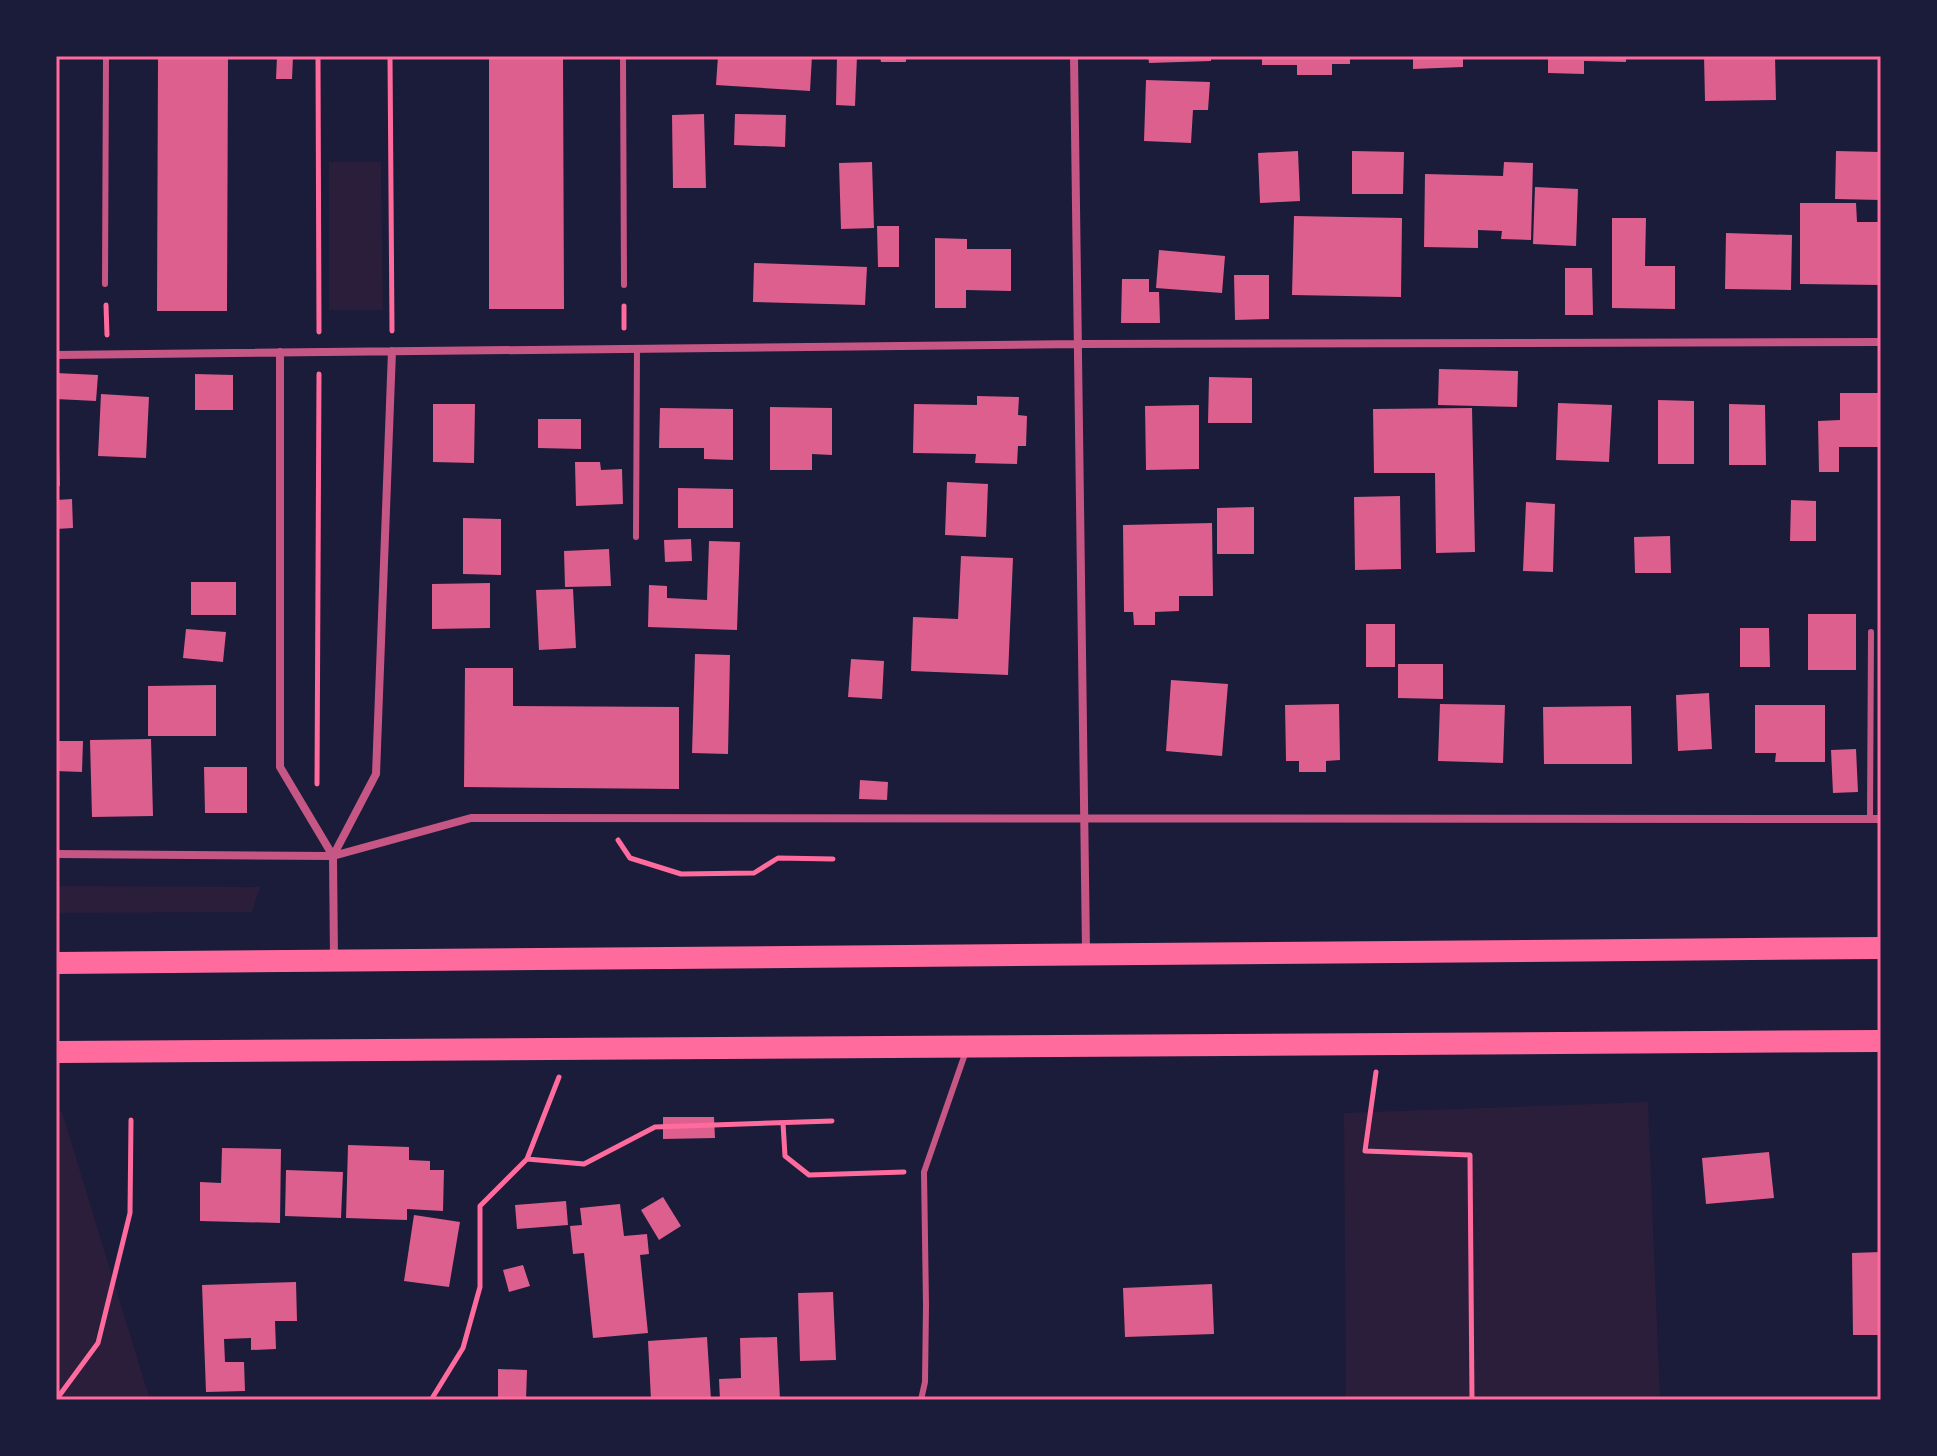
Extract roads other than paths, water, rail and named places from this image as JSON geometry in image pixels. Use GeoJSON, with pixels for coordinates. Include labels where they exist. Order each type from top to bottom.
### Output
{"type":"FeatureCollection","features":[{"type":"Feature","properties":{"kind":"highway"},"geometry":{"type":"LineString","coordinates":[[56,963],[1881,948]]}},
{"type":"Feature","properties":{"kind":"highway"},"geometry":{"type":"LineString","coordinates":[[56,1052],[1881,1041]]}},
{"type":"Feature","properties":{"kind":"street"},"geometry":{"type":"LineString","coordinates":[[1074,56],[1087,818],[1086,956]]}},
{"type":"Feature","properties":{"kind":"street"},"geometry":{"type":"LineString","coordinates":[[56,355],[1078,344],[1881,342]]}},
{"type":"Feature","properties":{"kind":"street"},"geometry":{"type":"LineString","coordinates":[[334,962],[333,856],[376,774],[392,351]]}},
{"type":"Feature","properties":{"kind":"street"},"geometry":{"type":"LineString","coordinates":[[280,352],[280,767],[333,856]]}},
{"type":"Feature","properties":{"kind":"street"},"geometry":{"type":"LineString","coordinates":[[56,854],[333,856],[471,818],[1881,819]]}},
{"type":"Feature","properties":{"kind":"lane"},"geometry":{"type":"LineString","coordinates":[[105,284],[106,56]]}},
{"type":"Feature","properties":{"kind":"lane"},"geometry":{"type":"LineString","coordinates":[[623,56],[624,285]]}},
{"type":"Feature","properties":{"kind":"lane"},"geometry":{"type":"LineString","coordinates":[[636,537],[637,348]]}},
{"type":"Feature","properties":{"kind":"lane"},"geometry":{"type":"LineString","coordinates":[[1870,819],[1871,632]]}},
{"type":"Feature","properties":{"kind":"lane"},"geometry":{"type":"LineString","coordinates":[[921,1400],[925,1382],[924,1172],[967,1046]]}}]}
